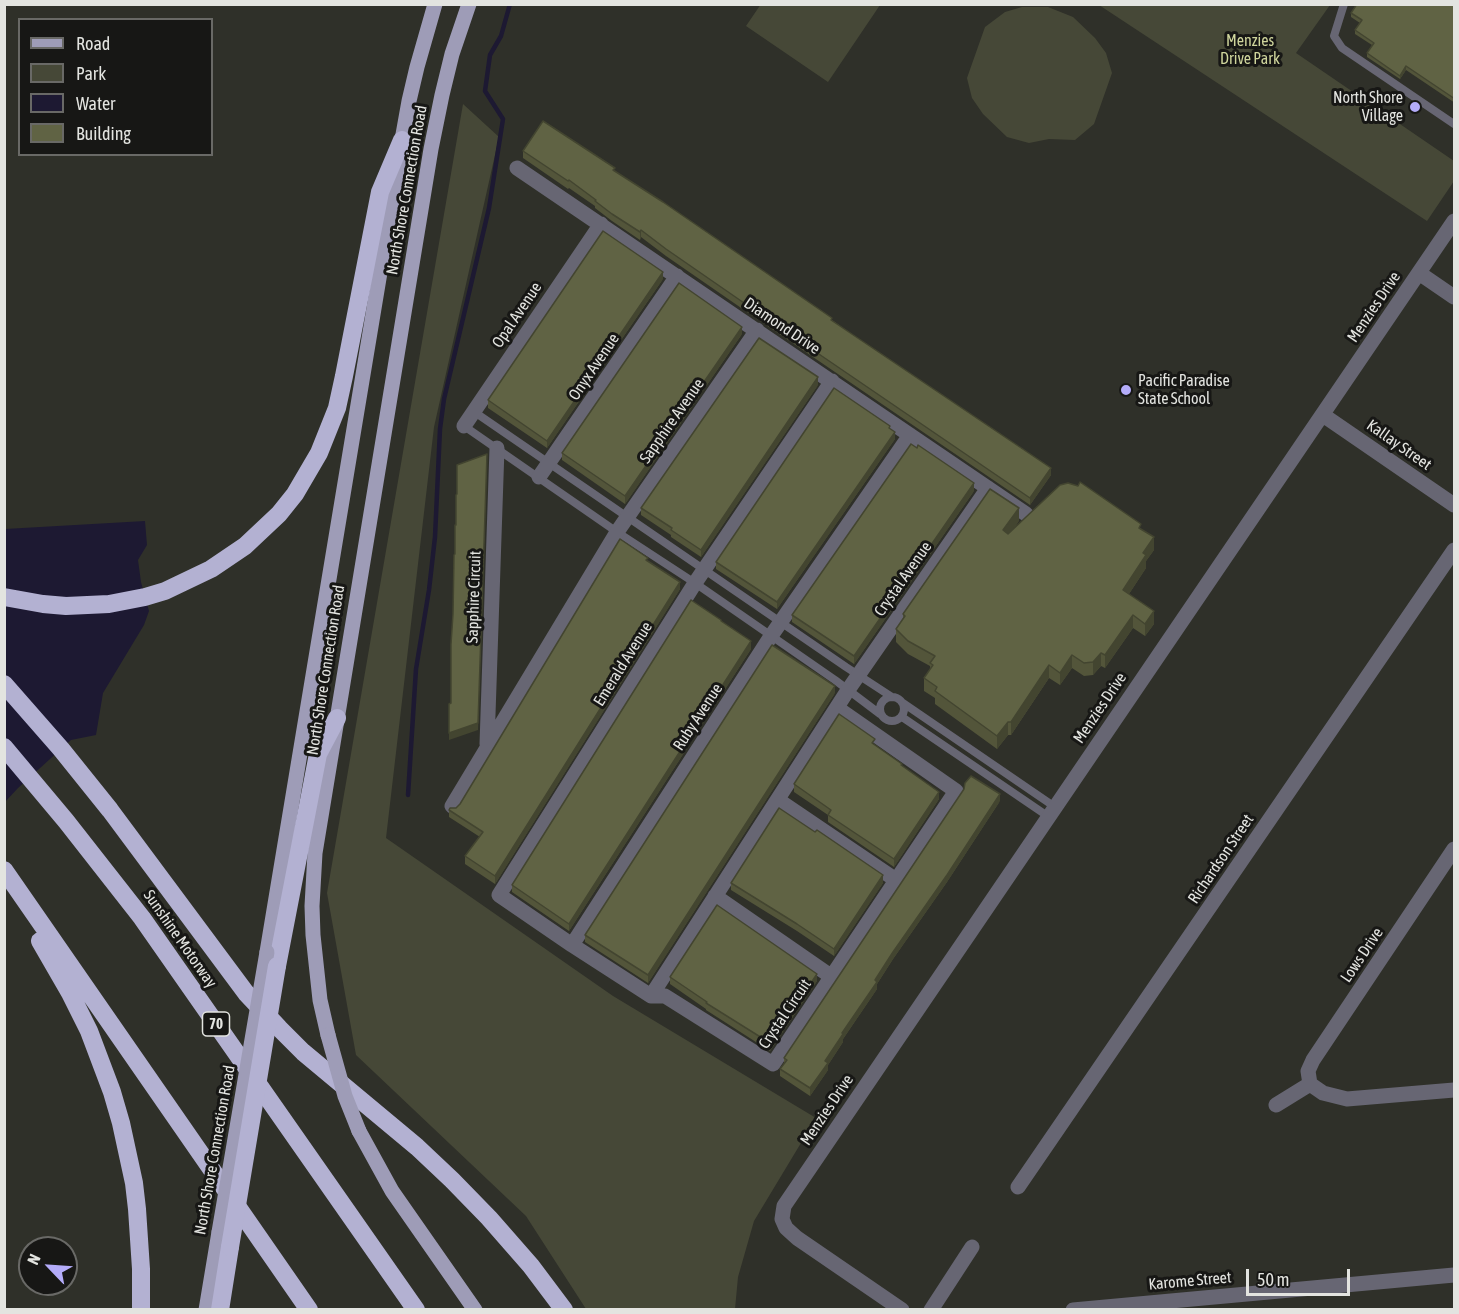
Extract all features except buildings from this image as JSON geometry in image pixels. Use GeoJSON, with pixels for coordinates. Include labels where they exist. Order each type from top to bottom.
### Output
{"type":"FeatureCollection","features":[{"type":"Feature","properties":{"kind":"highway"},"geometry":{"type":"LineString","coordinates":[[4,597],[66,606],[109,604],[145,597],[180,585],[211,569],[245,546],[279,514],[295,494],[319,453],[337,408],[380,192],[402,141]]}},
{"type":"Feature","properties":{"kind":"highway"},"geometry":{"type":"LineString","coordinates":[[4,684],[110,810],[246,993],[303,1052],[452,1179],[531,1266],[564,1310]]}},
{"type":"Feature","properties":{"kind":"highway"},"geometry":{"type":"LineString","coordinates":[[220,1310],[272,959],[318,754],[337,718]]}},
{"type":"Feature","properties":{"kind":"highway","name":"Sunshine Motorway"},"geometry":{"type":"LineString","coordinates":[[4,747],[142,918],[416,1310]]}},
{"type":"Feature","properties":{"kind":"highway"},"geometry":{"type":"LineString","coordinates":[[4,870],[309,1310]]}},
{"type":"Feature","properties":{"kind":"highway"},"geometry":{"type":"LineString","coordinates":[[4,887],[23,914],[70,993],[89,1031],[112,1092],[128,1152],[137,1209],[141,1310]]}},
{"type":"Feature","properties":{"kind":"main road","name":"North Shore Connection Road"},"geometry":{"type":"LineString","coordinates":[[206,1310],[272,959],[402,141],[414,79],[435,4]]}},
{"type":"Feature","properties":{"kind":"main road","name":"North Shore Connection Road"},"geometry":{"type":"LineString","coordinates":[[469,4],[452,54],[431,149],[315,853],[312,906],[315,965],[320,1000],[345,1096],[359,1131],[392,1191],[475,1310]]}},
{"type":"Feature","properties":{"kind":"street","name":"Diamond Drive"},"geometry":{"type":"LineString","coordinates":[[517,168],[1026,514]]}},
{"type":"Feature","properties":{"kind":"street","name":"Menzies Drive"},"geometry":{"type":"LineString","coordinates":[[902,1310],[797,1238],[786,1228],[782,1219],[784,1206],[1455,221]]}},
{"type":"Feature","properties":{"kind":"street","name":"Opal Avenue"},"geometry":{"type":"LineString","coordinates":[[464,426],[601,224]]}},
{"type":"Feature","properties":{"kind":"street"},"geometry":{"type":"LineString","coordinates":[[1419,273],[1455,297]]}},
{"type":"Feature","properties":{"kind":"street","name":"Onyx Avenue"},"geometry":{"type":"LineString","coordinates":[[539,477],[677,276]]}},
{"type":"Feature","properties":{"kind":"street","name":"Sapphire Avenue"},"geometry":{"type":"LineString","coordinates":[[617,532],[757,330]]}},
{"type":"Feature","properties":{"kind":"street","name":"Emerald Avenue"},"geometry":{"type":"LineString","coordinates":[[572,945],[499,895],[704,569],[832,381]]}},
{"type":"Feature","properties":{"kind":"street","name":"Kallay Street"},"geometry":{"type":"LineString","coordinates":[[1323,415],[1455,505]]}},
{"type":"Feature","properties":{"kind":"street","name":"Ruby Avenue"},"geometry":{"type":"LineString","coordinates":[[572,945],[771,636],[910,435]]}},
{"type":"Feature","properties":{"kind":"street","name":"Sapphire Circuit"},"geometry":{"type":"LineString","coordinates":[[487,747],[497,448]]}},
{"type":"Feature","properties":{"kind":"street","name":"Crystal Avenue"},"geometry":{"type":"LineString","coordinates":[[848,690],[988,488]]}},
{"type":"Feature","properties":{"kind":"street","name":"Sapphire Circuit"},"geometry":{"type":"LineString","coordinates":[[452,806],[617,532]]}},
{"type":"Feature","properties":{"kind":"street","name":"Richardson Street"},"geometry":{"type":"LineString","coordinates":[[1018,1187],[1455,550]]}},
{"type":"Feature","properties":{"kind":"street"},"geometry":{"type":"LineString","coordinates":[[572,945],[651,996],[848,690]]}},
{"type":"Feature","properties":{"kind":"street","name":"Crystal Circuit"},"geometry":{"type":"LineString","coordinates":[[651,996],[665,996],[773,1064],[956,791],[837,708]]}},
{"type":"Feature","properties":{"kind":"street"},"geometry":{"type":"LineString","coordinates":[[777,800],[896,880]]}},
{"type":"Feature","properties":{"kind":"street","name":"Lows Drive"},"geometry":{"type":"LineString","coordinates":[[1310,1084],[1308,1071],[1313,1060],[1455,849]]}},
{"type":"Feature","properties":{"kind":"street"},"geometry":{"type":"LineString","coordinates":[[715,896],[832,976]]}},
{"type":"Feature","properties":{"kind":"street"},"geometry":{"type":"LineString","coordinates":[[1276,1105],[1310,1084],[1323,1093],[1347,1100],[1455,1090]]}},
{"type":"Feature","properties":{"kind":"street"},"geometry":{"type":"LineString","coordinates":[[931,1310],[972,1247]]}},
{"type":"Feature","properties":{"kind":"street","name":"Karome Street"},"geometry":{"type":"LineString","coordinates":[[1073,1310],[1455,1275]]}},
{"type":"Feature","properties":{"kind":"lane"},"geometry":{"type":"LineString","coordinates":[[1344,4],[1334,36],[1342,48],[1455,124]]}},
{"type":"Feature","properties":{"kind":"lane"},"geometry":{"type":"LineString","coordinates":[[474,411],[859,675],[892,697],[896,697],[1052,812]]}},
{"type":"Feature","properties":{"kind":"lane"},"geometry":{"type":"LineString","coordinates":[[464,426],[695,583],[848,690],[882,717],[890,721],[902,717],[903,703]]}},
{"type":"Feature","properties":{"kind":"lane"},"geometry":{"type":"LineString","coordinates":[[880,714],[880,706],[884,699],[892,697]]}},
{"type":"Feature","properties":{"kind":"lane"},"geometry":{"type":"LineString","coordinates":[[902,717],[1052,812]]}},
{"type":"Feature","properties":{"kind":"green space"},"geometry":{"type":"Polygon","coordinates":[[[761,4],[880,5],[828,82],[746,26],[761,4]]]}},
{"type":"Feature","properties":{"kind":"green space","name":"Menzies Drive Park"},"geometry":{"type":"Polygon","coordinates":[[[1099,5],[1330,5],[1296,53],[1454,161],[1454,181],[1427,221],[1099,5]]]}},
{"type":"Feature","properties":{"kind":"green space"},"geometry":{"type":"Polygon","coordinates":[[[1022,7],[1048,7],[1073,17],[1095,38],[1106,53],[1112,73],[1094,124],[1075,140],[1049,139],[1029,143],[1007,137],[983,114],[972,98],[967,78],[985,27],[1005,12],[1022,7]]]}},
{"type":"Feature","properties":{"kind":"green space"},"geometry":{"type":"Polygon","coordinates":[[[463,104],[499,137],[434,427],[386,838],[613,996],[816,1118],[754,1221],[738,1277],[735,1309],[586,1309],[526,1216],[356,1055],[327,893],[463,104]]]}},
{"type":"Feature","properties":{"kind":"water"},"geometry":{"type":"Polygon","coordinates":[[[145,521],[147,545],[138,560],[149,611],[144,625],[103,693],[96,735],[71,740],[5,802],[5,529],[145,521]]]}},
{"type":"Feature","properties":{"kind":"waterway"},"geometry":{"type":"LineString","coordinates":[[408,795],[416,669],[435,537],[440,429],[444,399],[489,208],[503,119],[485,91],[490,55],[501,36],[510,4]]}},
{"type":"Feature","properties":{"kind":"place","name":"North Shore Village"},"geometry":{"type":"Point","coordinates":[1415,107]}},
{"type":"Feature","properties":{"kind":"place","name":"Pacific Paradise State School"},"geometry":{"type":"Point","coordinates":[1126,390]}}]}
